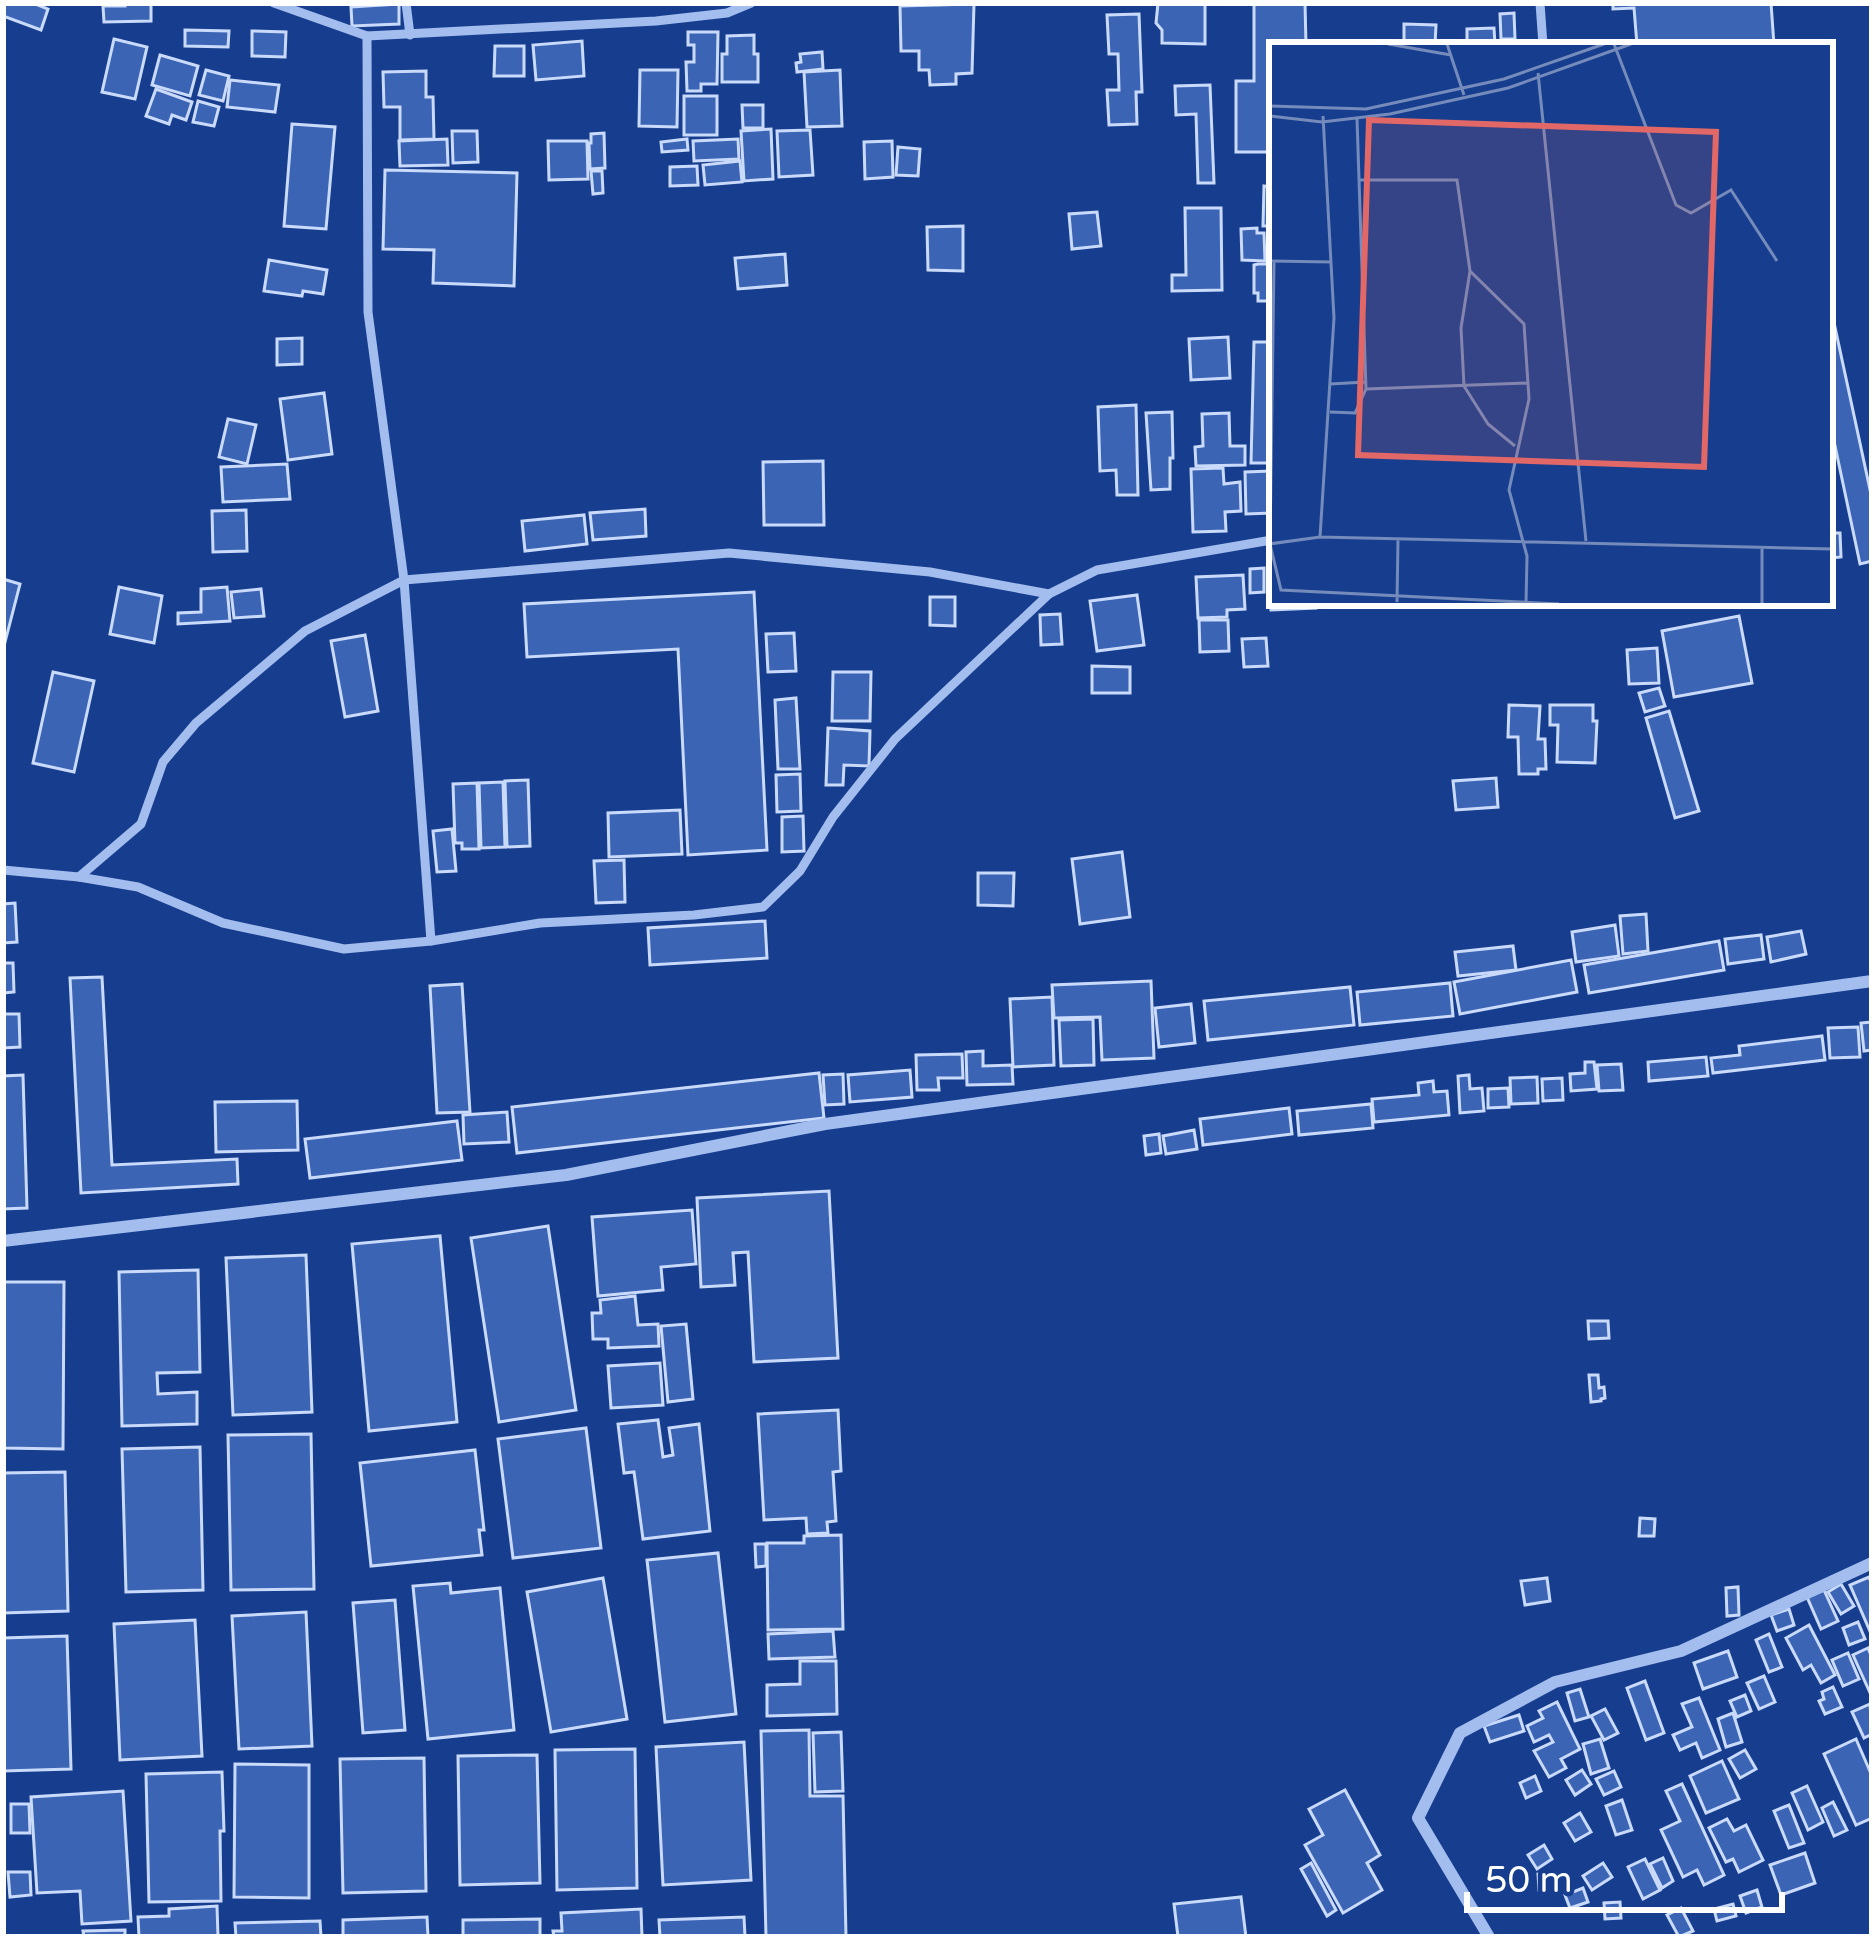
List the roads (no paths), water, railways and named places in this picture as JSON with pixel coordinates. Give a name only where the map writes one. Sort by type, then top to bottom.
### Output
[{"type":"street","points":[[3,1241],[566,1175],[826,1124],[1872,981]]},
{"type":"street","points":[[1489,1937],[1418,1818],[1460,1733],[1555,1682],[1681,1651],[1872,1563]]},
{"type":"lane","points":[[274,3],[367,36],[656,21],[727,13],[751,3]]},
{"type":"lane","points":[[406,3],[410,35]]},
{"type":"lane","points":[[1540,3],[1543,42]]},
{"type":"lane","points":[[367,36],[368,312],[404,580],[431,940]]},
{"type":"lane","points":[[3,870],[138,887],[224,922],[344,949],[540,923],[763,907],[800,871],[833,817],[895,740],[1048,594],[1097,570],[1269,541]]},
{"type":"lane","points":[[79,877],[141,824],[163,762],[196,723],[305,631],[404,580],[729,553],[930,572],[1048,594]]}]
